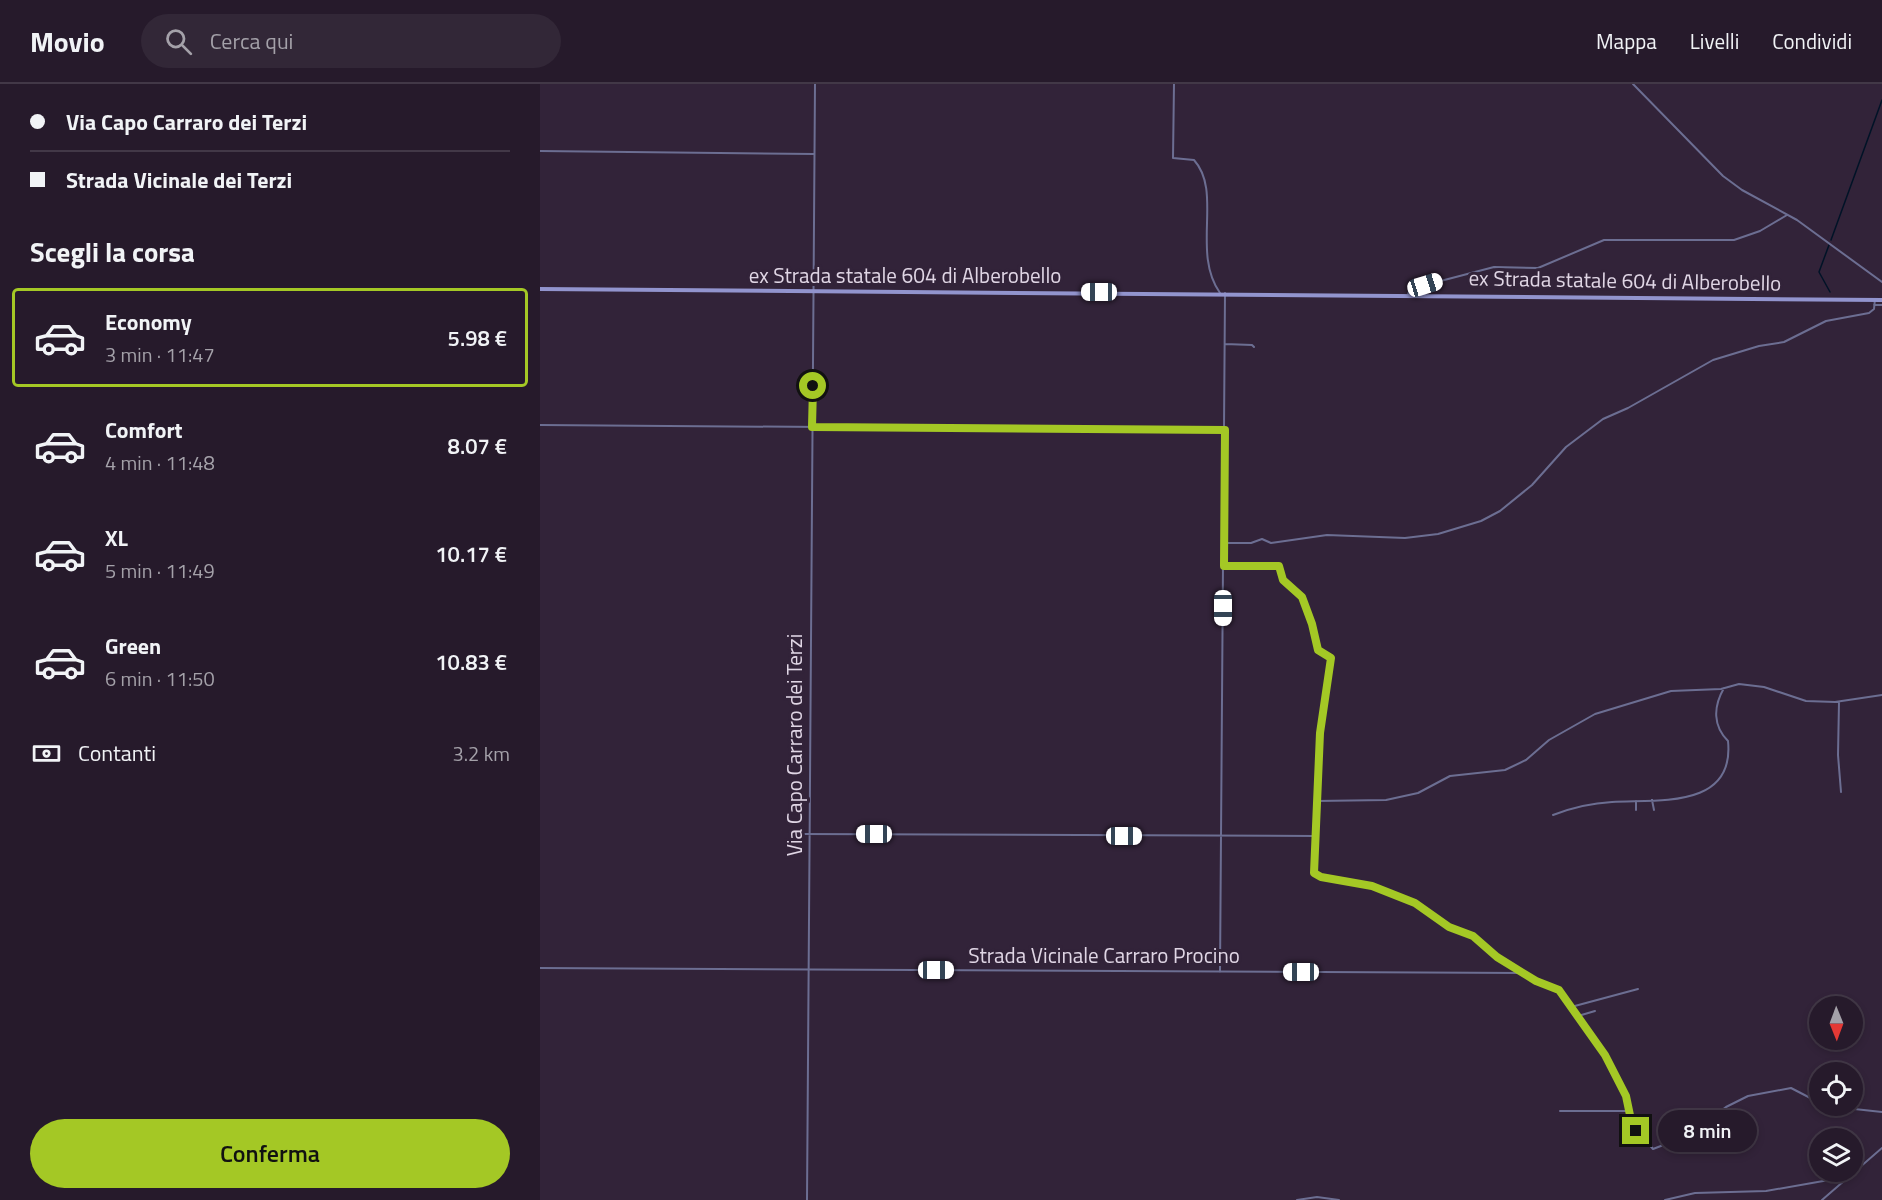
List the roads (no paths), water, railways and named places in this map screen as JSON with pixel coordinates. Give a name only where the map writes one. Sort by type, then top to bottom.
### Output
[{"type":"main road","name":"ex Strada statale 604 di Alberobello","points":[[540,289],[1408,294],[1875,298],[1882,300]]},
{"type":"street","name":"Via Capo Carraro dei Terzi","points":[[807,1200],[815,84]]},
{"type":"street","points":[[1174,84],[1173,158],[1192,159],[1206,176],[1205,242],[1212,282],[1223,293],[1225,430],[1220,972]]},
{"type":"street","points":[[1633,84],[1723,176],[1742,190],[1787,215],[1882,282]]},
{"type":"street","points":[[540,151],[814,154]]},
{"type":"street","points":[[1408,294],[1410,289],[1494,267],[1525,269],[1543,266],[1604,240],[1734,240],[1760,231],[1787,215]]},
{"type":"street","points":[[1224,543],[1251,543],[1262,539],[1271,543],[1327,535],[1414,538],[1481,521],[1498,512],[1533,485],[1566,447],[1598,421],[1635,405],[1713,360],[1784,342],[1826,321],[1869,313],[1875,298]]},
{"type":"street","points":[[1874,305],[1882,305]]},
{"type":"street","points":[[1225,344],[1254,347]]},
{"type":"street","points":[[540,425],[1225,430]]},
{"type":"street","points":[[1224,566],[1279,566],[1283,580],[1302,597],[1318,650],[1331,658],[1320,733],[1315,874],[1372,886],[1415,903],[1449,927],[1473,936],[1497,957],[1536,981],[1555,987],[1605,1055],[1626,1096],[1634,1127],[1654,1149],[1687,1136],[1726,1107],[1748,1096],[1791,1088],[1809,1097]]},
{"type":"street","points":[[1316,801],[1386,800],[1418,793],[1454,775],[1504,770],[1526,760],[1549,740],[1600,712],[1671,691],[1724,688],[1739,684],[1755,685],[1800,701],[1839,702],[1882,695]]},
{"type":"street","points":[[1553,815],[1596,803],[1692,797],[1707,789],[1723,772],[1729,743],[1715,719],[1724,688]]},
{"type":"street","points":[[1839,702],[1838,755],[1841,792]]},
{"type":"street","points":[[1652,800],[1654,810]]},
{"type":"street","points":[[1636,801],[1636,810]]},
{"type":"street","points":[[800,834],[1315,836]]},
{"type":"street","name":"Strada Vicinale Carraro Procino","points":[[540,968],[1524,973]]},
{"type":"street","points":[[1571,1007],[1638,989]]},
{"type":"street","points":[[1578,1016],[1595,1011]]},
{"type":"street","points":[[1863,1110],[1882,1112]]},
{"type":"street","points":[[1560,1111],[1629,1111]]},
{"type":"street","points":[[1863,1163],[1882,1148]]},
{"type":"street","points":[[1665,1200],[1695,1193],[1766,1191],[1817,1182]]},
{"type":"street","points":[[1822,1200],[1841,1182]]},
{"type":"street","points":[[1297,1200],[1317,1197],[1338,1200]]},
{"type":"waterway","points":[[1831,240],[1882,100]]},
{"type":"waterway","points":[[1829,245],[1819,272],[1830,292]]}]
